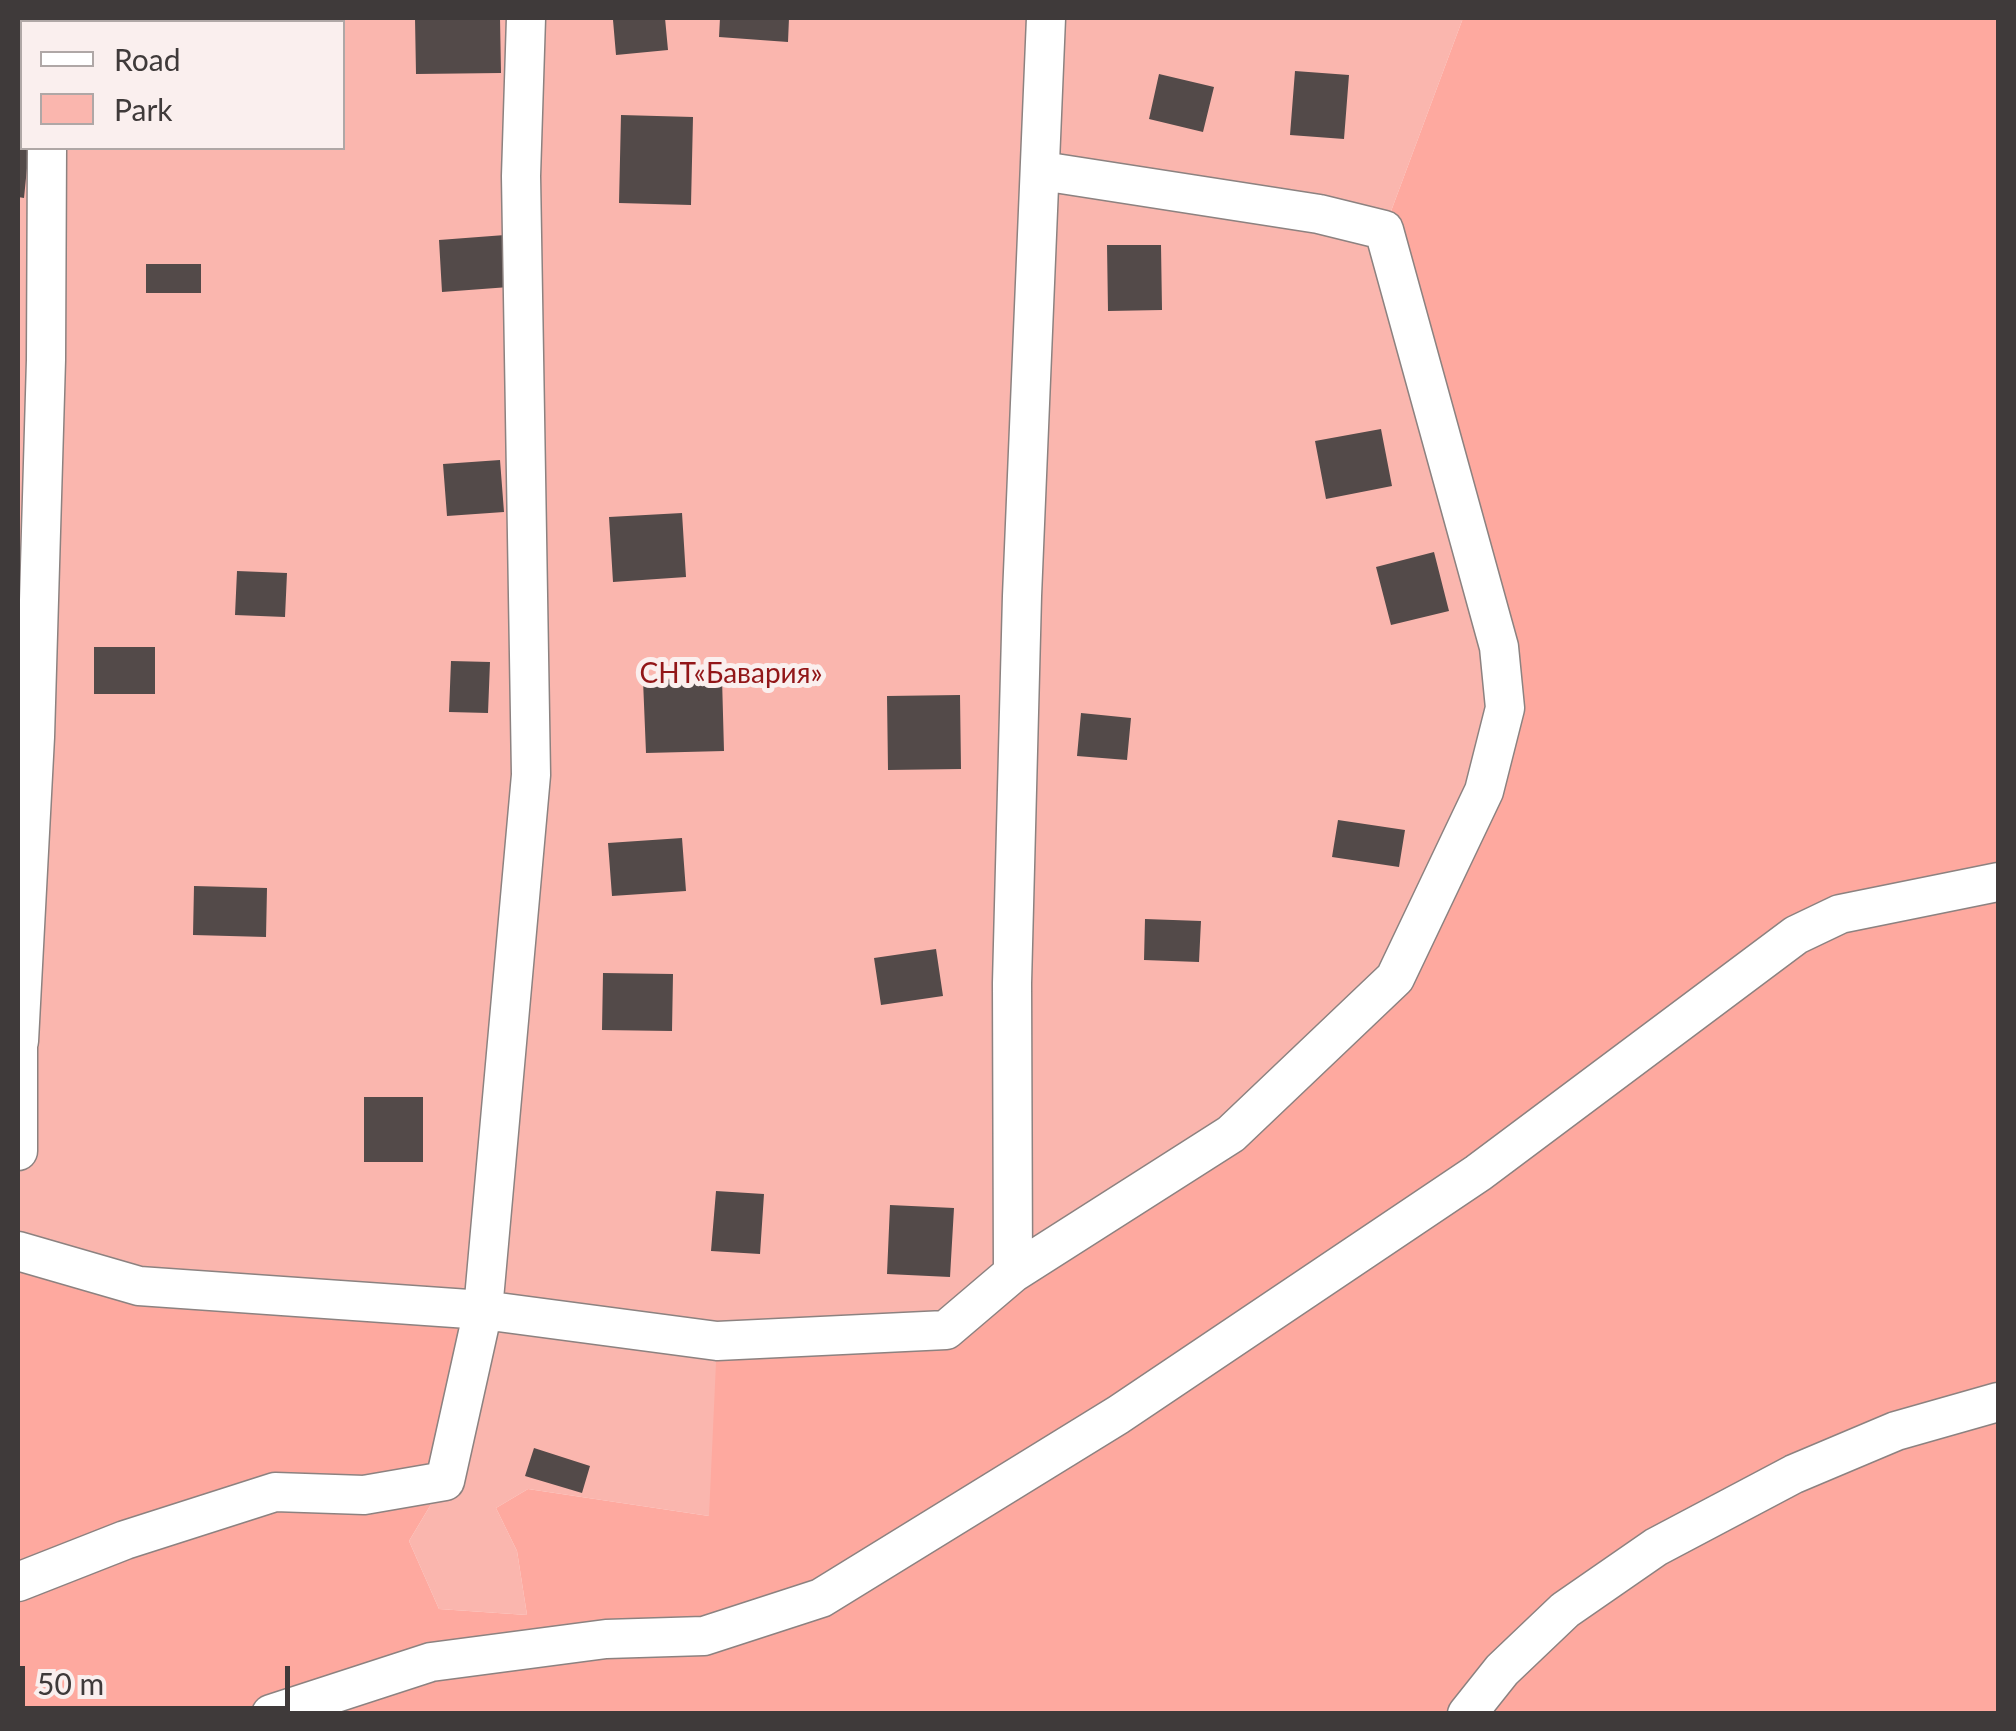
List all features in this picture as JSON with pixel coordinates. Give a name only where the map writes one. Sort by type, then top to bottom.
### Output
[{"type":"street","points":[[18,1582],[125,1540],[275,1492],[364,1495],[445,1481],[483,1310],[531,775],[521,176],[526,18]]},
{"type":"street","points":[[1013,1273],[1012,984],[1022,596],[1046,18]]},
{"type":"street","points":[[18,1151],[18,1041],[36,717],[46,360],[46,150]]},
{"type":"street","points":[[18,1250],[140,1286],[483,1310],[717,1341],[946,1330],[1013,1273],[1230,1134],[1396,978],[1484,790],[1505,708],[1499,647],[1384,230],[1319,214],[1042,170]]},
{"type":"street","points":[[271,1714],[431,1662],[606,1639],[704,1636],[821,1598],[1118,1414],[1478,1173],[1796,935],[1840,914],[1998,882]]},
{"type":"street","points":[[1467,1714],[1502,1670],[1565,1610],[1656,1547],[1828,1460],[1896,1431],[1998,1402]]},
{"type":"green space","name":"СНТ«Бавария»","points":[[18,18],[1463,18],[1384,230],[1505,708],[1395,978],[1231,1134],[709,1516],[528,1489],[496,1508],[517,1551],[527,1615],[439,1609],[409,1541],[445,1481],[147,1276],[18,1250]]},
{"type":"shaded area","points":[[1463,18],[1998,18],[1998,1713],[18,1713],[18,1251],[147,1276],[464,1309],[445,1481],[409,1541],[439,1609],[527,1615],[517,1551],[496,1508],[528,1489],[709,1516],[717,1341],[946,1330],[1231,1134],[1396,978],[1505,708],[1384,230]]},
{"type":"building","points":[[415,18],[500,18],[501,73],[416,74]]},
{"type":"building","points":[[665,18],[668,50],[616,55],[613,20]]},
{"type":"building","points":[[720,18],[789,18],[788,42],[719,37]]},
{"type":"building","points":[[18,36],[20,36],[20,97]]},
{"type":"building","points":[[1295,71],[1349,75],[1344,139],[1290,135]]},
{"type":"building","points":[[1159,74],[1214,87],[1203,132],[1149,119]]},
{"type":"building","points":[[621,115],[693,117],[691,205],[619,203]]},
{"type":"building","points":[[18,143],[20,150],[29,150],[24,198],[18,197]]},
{"type":"building","points":[[505,235],[509,287],[442,292],[439,240]]},
{"type":"building","points":[[1107,245],[1161,245],[1162,310],[1108,311]]},
{"type":"building","points":[[146,264],[201,264],[201,293],[146,293]]},
{"type":"building","points":[[1381,429],[1392,486],[1326,499],[1315,441]]},
{"type":"building","points":[[500,460],[504,512],[447,516],[443,464]]},
{"type":"building","points":[[682,513],[686,577],[613,582],[609,517]]},
{"type":"building","points":[[1434,552],[1449,611],[1391,625],[1376,567]]},
{"type":"building","points":[[237,571],[287,573],[285,617],[235,615]]},
{"type":"building","points":[[94,647],[155,647],[155,694],[94,694]]},
{"type":"building","points":[[451,661],[490,662],[488,713],[449,712]]},
{"type":"building","points":[[722,678],[724,751],[646,753],[643,680]]},
{"type":"building","points":[[960,695],[961,769],[888,770],[887,696]]},
{"type":"building","points":[[1081,713],[1131,718],[1127,760],[1077,756]]},
{"type":"building","points":[[1338,820],[1405,830],[1399,867],[1332,857]]},
{"type":"building","points":[[682,838],[686,891],[612,896],[608,843]]},
{"type":"building","points":[[194,886],[267,888],[266,937],[193,935]]},
{"type":"building","points":[[1145,919],[1201,921],[1199,962],[1144,960]]},
{"type":"building","points":[[936,949],[943,996],[881,1005],[874,958]]},
{"type":"building","points":[[603,973],[673,974],[672,1031],[602,1030]]},
{"type":"building","points":[[364,1097],[423,1097],[423,1162],[364,1162]]},
{"type":"building","points":[[716,1191],[764,1194],[760,1254],[711,1251]]},
{"type":"building","points":[[890,1205],[954,1208],[950,1277],[887,1274]]},
{"type":"building","points":[[534,1448],[590,1466],[582,1493],[525,1476]]}]
